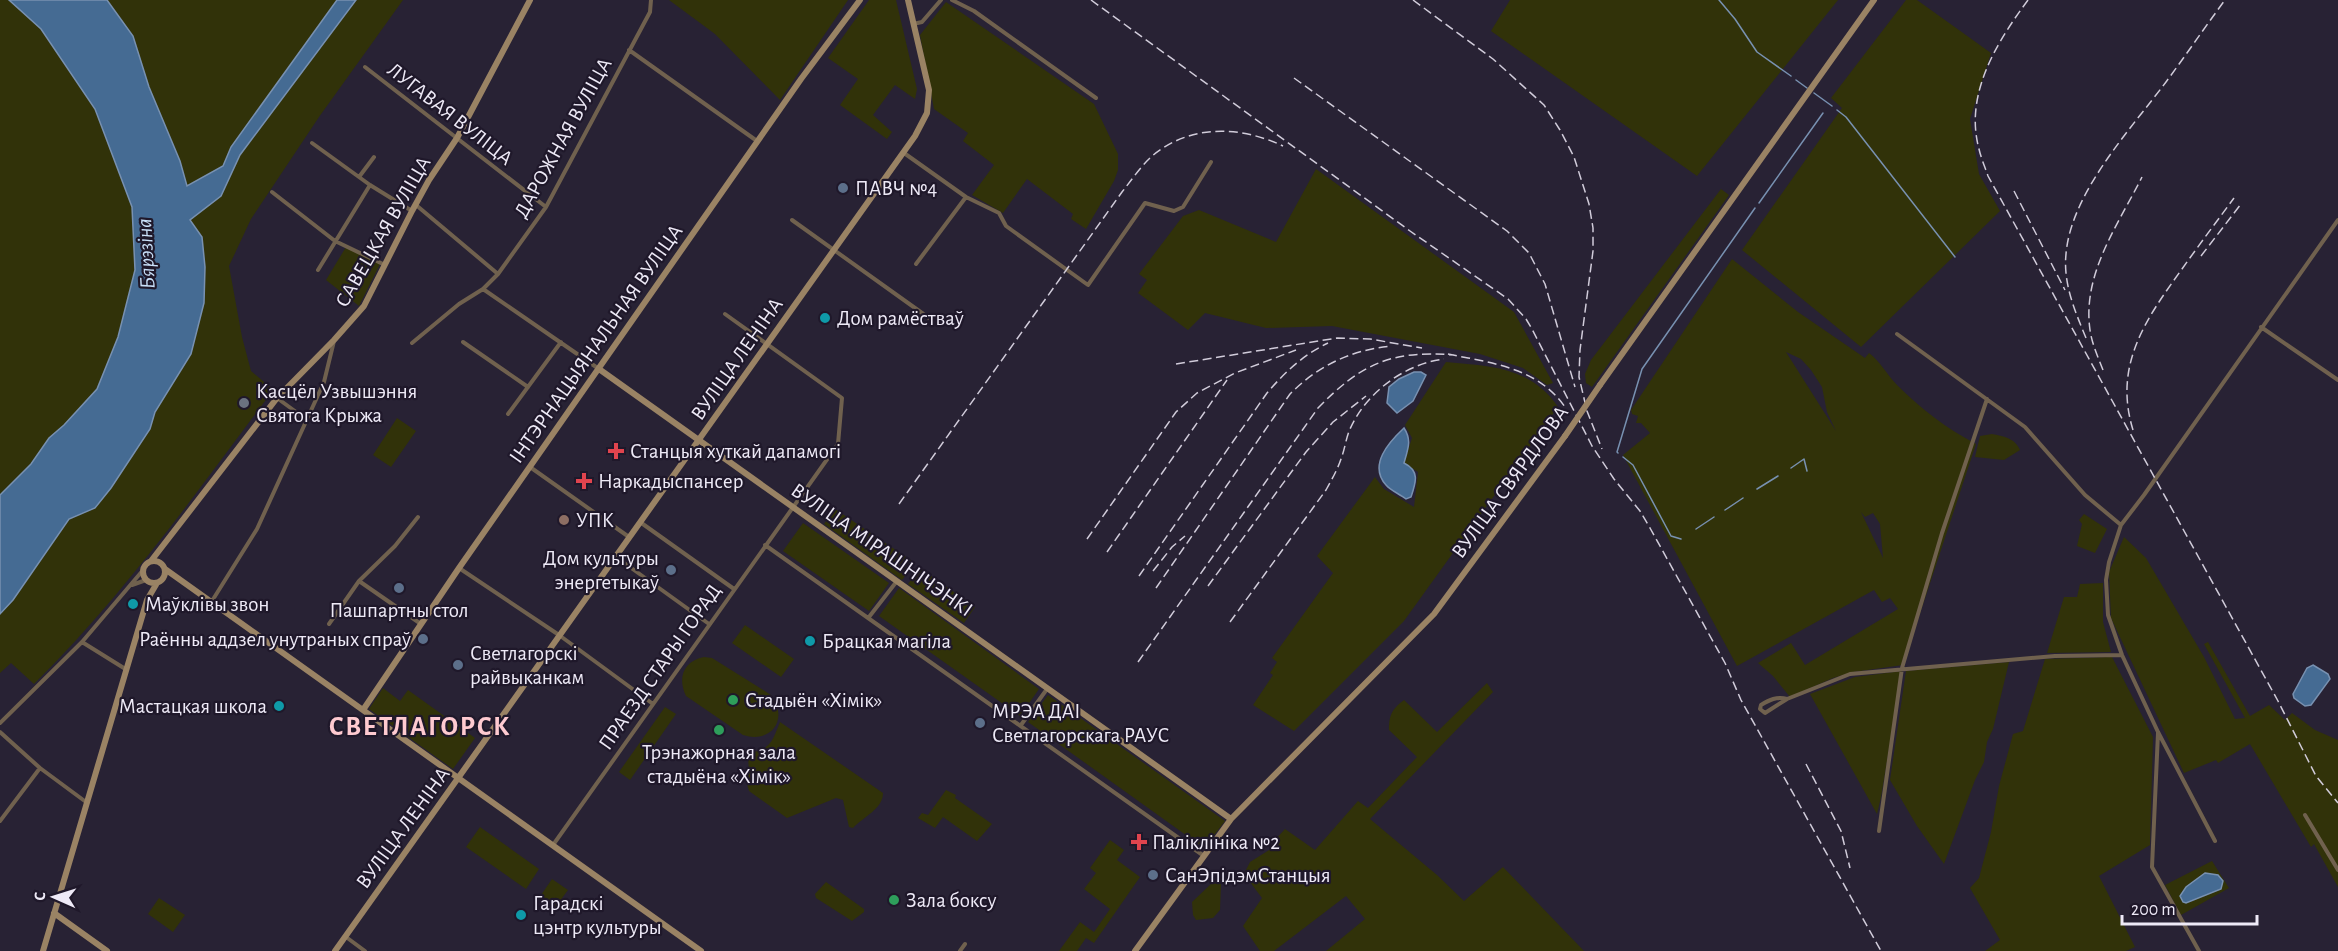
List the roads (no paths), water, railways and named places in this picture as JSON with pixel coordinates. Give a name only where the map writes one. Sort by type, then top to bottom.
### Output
[{"type":"street","name":"САВЕЦКАЯ ВУЛІЦА","points":[[144,569],[277,398],[364,306],[414,208],[457,138],[530,0]]},
{"type":"street","name":"ДАРОЖНАЯ ВУЛІЦА","points":[[412,343],[459,304],[483,289],[498,274],[546,207],[650,12],[651,0]]},
{"type":"street","name":"ІНТЭРНАЦЫЯНАЛЬНАЯ ВУЛІЦА","points":[[363,710],[529,467],[860,0]]},
{"type":"street","name":"ВУЛІЦА ЛЕНІНА","points":[[335,951],[904,153],[927,113],[929,90],[908,0]]},
{"type":"street","points":[[913,24],[922,22],[941,0]]},
{"type":"street","points":[[952,0],[974,11],[1096,99]]},
{"type":"street","name":"ВУЛІЦА СВЯРДЛОВА","points":[[1135,951],[1231,819],[1434,614],[1565,436],[1874,0]]},
{"type":"street","points":[[629,50],[758,141]]},
{"type":"street","name":"ЛУГАВАЯ ВУЛІЦА","points":[[365,67],[546,207]]},
{"type":"street","points":[[312,143],[370,185],[414,208],[498,274]]},
{"type":"street","points":[[904,153],[966,197],[999,213],[1006,226],[1088,285],[1145,203],[1174,211],[1183,207],[1211,162]]},
{"type":"street","points":[[359,177],[374,157]]},
{"type":"street","points":[[318,270],[370,185]]},
{"type":"street","points":[[272,192],[336,241],[386,265]]},
{"type":"street","points":[[916,264],[966,197]]},
{"type":"street","points":[[792,220],[928,318]]},
{"type":"street","points":[[2216,841],[2158,732],[2122,655],[2108,615],[2106,580],[2109,562],[2121,525],[2145,495],[2338,220]]},
{"type":"street","name":"ВУЛІЦА МІРАШНІЧЭНКІ","points":[[483,289],[561,342],[1231,819]]},
{"type":"street","points":[[725,314],[768,344]]},
{"type":"street","points":[[2261,327],[2338,380]]},
{"type":"street","points":[[1897,334],[2025,427],[2085,495],[2121,525]]},
{"type":"street","points":[[211,602],[257,529],[324,382],[334,340]]},
{"type":"street","points":[[463,342],[528,387]]},
{"type":"street","points":[[508,414],[561,342]]},
{"type":"street","name":"ПРАЕЗД СТАРЫ ГОРАД","points":[[552,845],[765,544],[830,459],[838,444],[842,398],[768,344]]},
{"type":"street","points":[[277,398],[307,420]]},
{"type":"street","points":[[1879,831],[1902,668],[1942,533],[1987,399]]},
{"type":"street","points":[[529,467],[630,537]]},
{"type":"street","points":[[329,624],[359,581],[395,546],[418,517]]},
{"type":"street","points":[[640,522],[734,590]]},
{"type":"street","name":"САВЕЦКАЯ ВУЛІЦА","points":[[154,581],[163,566],[162,552],[166,542]]},
{"type":"street","points":[[765,544],[1204,856]]},
{"type":"street","points":[[615,557],[709,624]]},
{"type":"street","points":[[151,561],[163,566],[701,951]]},
{"type":"street","points":[[459,568],[559,635],[653,704]]},
{"type":"street","points":[[0,723],[82,642],[144,569],[154,581]]},
{"type":"street","points":[[128,587],[154,581],[183,582]]},
{"type":"street","points":[[43,951],[154,581]]},
{"type":"street","points":[[359,581],[421,624]]},
{"type":"street","points":[[869,617],[897,581]]},
{"type":"street","points":[[82,642],[127,670]]},
{"type":"street","points":[[1787,699],[1780,697],[1767,701],[1761,705],[1760,709],[1765,712],[1787,699],[1850,674],[2055,656],[2122,655]]},
{"type":"street","points":[[1022,725],[1047,688]]},
{"type":"street","points":[[0,732],[40,768],[86,802]]},
{"type":"street","points":[[2158,732],[2152,867],[2199,951]]},
{"type":"street","points":[[0,821],[40,768]]},
{"type":"street","points":[[2305,815],[2338,870]]},
{"type":"street","points":[[54,913],[107,951]]},
{"type":"street","points":[[345,937],[365,951]]},
{"type":"street","points":[[960,951],[965,944]]},
{"type":"water","name":"Бярэзіна","points":[[9,0],[107,0],[133,36],[149,87],[180,161],[187,186],[223,166],[231,147],[337,0],[356,0],[240,155],[221,196],[190,220],[202,237],[205,267],[204,303],[191,354],[155,412],[150,429],[95,508],[69,519],[13,600],[0,614],[0,495],[31,464],[49,438],[97,389],[118,337],[135,270],[132,207],[95,109],[41,29]]},
{"type":"water","points":[[1414,372],[1426,375],[1413,401],[1397,413],[1387,403],[1389,387]]},
{"type":"water","points":[[1404,428],[1409,441],[1404,463],[1415,473],[1411,497],[1406,499],[1386,485],[1379,470],[1387,447]]},
{"type":"water","points":[[2313,665],[2328,674],[2330,679],[2311,705],[2305,706],[2294,698],[2293,694],[2307,668]]},
{"type":"water","points":[[2205,873],[2218,875],[2223,881],[2221,889],[2186,903],[2183,902],[2180,896],[2186,887]]},
{"type":"waterway","points":[[1719,0],[1757,52],[1791,76]]},
{"type":"waterway","points":[[1796,80],[1807,88]]},
{"type":"waterway","points":[[1814,93],[1832,106]]},
{"type":"waterway","points":[[1837,110],[1846,117],[1955,257]]},
{"type":"waterway","points":[[1759,203],[1823,113]]},
{"type":"waterway","points":[[1618,453],[1642,369],[1755,208]]},
{"type":"waterway","points":[[1623,457],[1633,465],[1671,536],[1681,539]]},
{"type":"waterway","points":[[1791,468],[1804,459],[1807,471]]},
{"type":"waterway","points":[[1757,489],[1778,476]]},
{"type":"waterway","points":[[1725,510],[1743,498]]},
{"type":"waterway","points":[[1696,529],[1714,517]]},
{"type":"railway","points":[[1091,0],[1410,231],[1508,299],[1526,319],[1592,446],[1650,528],[1725,663],[1741,700],[1881,951]]},
{"type":"railway","points":[[1413,0],[1493,59],[1544,105],[1574,157],[1589,204],[1593,228],[1593,251],[1580,350],[1579,377],[1587,411],[1602,449]]},
{"type":"railway","points":[[2028,0],[1995,51],[1980,89],[1976,108],[1976,129],[1980,152],[1988,176],[2278,701],[2316,776],[2338,803]]},
{"type":"railway","points":[[2086,338],[2066,276],[2066,254],[2070,231],[2079,208],[2104,163],[2225,0]]},
{"type":"railway","points":[[1294,78],[1507,231],[1529,253],[1545,284],[1575,387]]},
{"type":"railway","points":[[899,504],[1122,192],[1151,157],[1177,140],[1207,132],[1238,132],[1283,146]]},
{"type":"railway","points":[[2103,370],[2090,330],[2091,289],[2104,250],[2142,177]]},
{"type":"railway","points":[[2014,191],[2065,290]]},
{"type":"railway","points":[[2133,430],[2128,406],[2127,384],[2136,344],[2156,306],[2234,198]]},
{"type":"railway","points":[[2201,256],[2241,204]]},
{"type":"railway","points":[[1176,364],[1337,338],[1370,339],[1422,348]]},
{"type":"railway","points":[[1139,576],[1267,393],[1295,365],[1328,343]]},
{"type":"railway","points":[[1156,588],[1290,394],[1312,375],[1336,361],[1363,351],[1392,346]]},
{"type":"railway","points":[[1087,539],[1176,412],[1197,393],[1235,373],[1296,350]]},
{"type":"railway","points":[[1448,354],[1497,364],[1527,375],[1541,383],[1565,407]]},
{"type":"railway","points":[[1138,662],[1318,408],[1349,380],[1379,363],[1413,355],[1454,355]]},
{"type":"railway","points":[[1230,622],[1326,490],[1339,465],[1350,429],[1366,404],[1376,392],[1401,374],[1429,362],[1444,359]]},
{"type":"railway","points":[[1107,552],[1227,380]]},
{"type":"railway","points":[[1208,586],[1306,452],[1333,422],[1366,396]]},
{"type":"railway","points":[[1153,571],[1172,547],[1185,536]]},
{"type":"railway","points":[[1806,764],[1841,831],[1850,868]]},
{"type":"place","name":"ПАВЧ №4","points":[[843,188]]},
{"type":"place","name":"Дом рамёстваў","points":[[825,318]]},
{"type":"place","name":"Касцёл Узвышэння Святога Крыжа","points":[[244,403]]},
{"type":"place","name":"Станцыя хуткай дапамогі","points":[[616,451]]},
{"type":"place","name":"Наркадыспансер","points":[[584,481]]},
{"type":"place","name":"УПК","points":[[564,520]]},
{"type":"place","name":"Дом культуры энергетыкаў","points":[[671,570]]},
{"type":"place","name":"Пашпартны стол","points":[[399,588]]},
{"type":"place","name":"Маўклівы звон","points":[[133,604]]},
{"type":"place","name":"Раённы аддзел унутраных спраў","points":[[423,639]]},
{"type":"place","name":"Брацкая магіла","points":[[810,641]]},
{"type":"place","name":"Светлагорскі райвыканкам","points":[[458,665]]},
{"type":"place","name":"Стадыён «Хімік»","points":[[733,700]]},
{"type":"place","name":"Мастацкая школа","points":[[279,706]]},
{"type":"place","name":"МРЭА ДАІ Светлагорскага РАУС","points":[[980,723]]},
{"type":"place","name":"Трэнажорная зала стадыёна «Хімік»","points":[[719,730]]},
{"type":"place","name":"Паліклініка №2","points":[[1139,842]]},
{"type":"place","name":"СанЭпідэмСтанцыя","points":[[1153,875]]},
{"type":"place","name":"Зала боксу","points":[[894,900]]},
{"type":"place","name":"Гарадскі цэнтр культуры","points":[[521,915]]},
{"type":"district","name":"СВЕТЛАГОРСК","points":[[420,726]]}]
